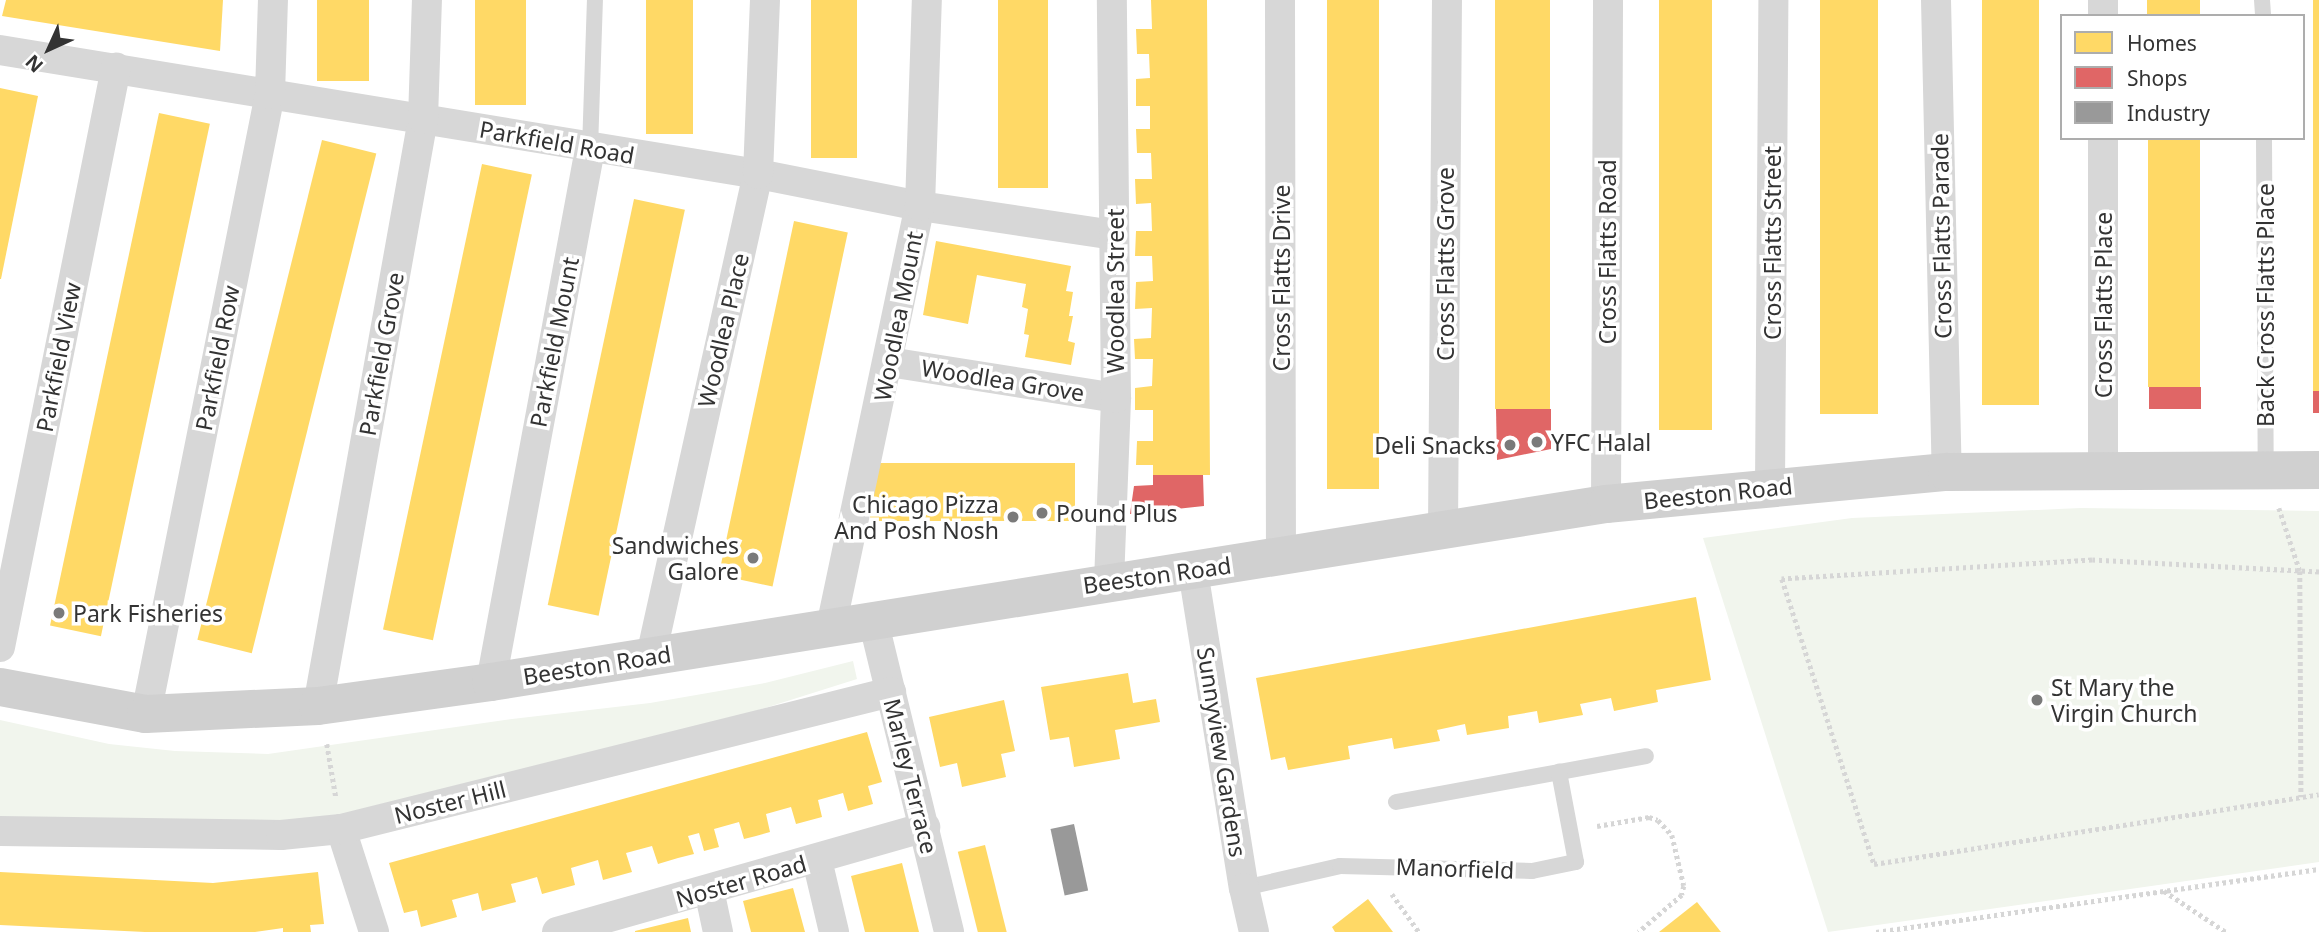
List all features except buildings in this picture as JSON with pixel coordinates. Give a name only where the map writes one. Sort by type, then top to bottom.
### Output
[{"type":"street","name":"Parkfield Row","points":[[146,714],[270,94],[273,0]]},
{"type":"street","name":"Parkfield Grove","points":[[319,706],[423,119],[427,0]]},
{"type":"street","name":"Woodlea Place","points":[[651,656],[758,174],[765,0]]},
{"type":"street","name":"Woodlea Mount","points":[[831,627],[920,206],[927,0]]},
{"type":"street","name":"Woodlea Street","points":[[1109,582],[1116,398],[1112,0]]},
{"type":"street","name":"Cross Flatts Drive","points":[[1280,0],[1281,556]]},
{"type":"street","name":"Cross Flatts Grove","points":[[1443,529],[1447,0]]},
{"type":"street","name":"Cross Flatts Road","points":[[1606,504],[1608,0]]},
{"type":"street","name":"Cross Flatts Street","points":[[1770,487],[1773,0]]},
{"type":"street","name":"Cross Flatts Parade","points":[[1936,0],[1947,472]]},
{"type":"street","name":"Parkfield Road","points":[[0,50],[590,149],[758,174],[920,206],[1114,235]]},
{"type":"street","name":"Parkfield View","points":[[0,647],[116,68]]},
{"type":"street","name":"Cross Flatts Place","points":[[2103,140],[2103,473]]},
{"type":"street","name":"Parkfield Mount","points":[[491,682],[590,149]]},
{"type":"street","name":"Woodlea Grove","points":[[889,362],[1116,398]]},
{"type":"street","name":"Beeston Road","points":[[0,687],[146,714],[319,706],[491,682],[1606,504],[1947,472],[2319,470]]},
{"type":"street","name":"Sunnyview Gardens","points":[[1193,571],[1244,888],[1254,932]]},
{"type":"street","name":"Marley Terrace","points":[[873,620],[925,827],[948,932]]},
{"type":"street","name":"Noster Hill","points":[[0,831],[281,835],[341,829],[891,692]]},
{"type":"street","name":"Noster Road","points":[[557,932],[607,925],[709,890],[925,827]]},
{"type":"street","points":[[341,829],[374,932]]},
{"type":"street","points":[[817,860],[834,932]]},
{"type":"street","points":[[709,890],[718,932]]},
{"type":"lane","name":"Parkfield Mount","points":[[590,149],[596,0]]},
{"type":"lane","name":"Back Cross Flatts Place","points":[[2264,140],[2266,471]]},
{"type":"lane","points":[[1396,802],[1646,756]]},
{"type":"lane","name":"Manorfield","points":[[1244,888],[1340,866],[1532,871],[1576,862],[1559,772]]},
{"type":"path","points":[[2266,471],[2300,571],[2301,797]]},
{"type":"path","points":[[2319,572],[2092,560],[1782,579],[1874,864],[2319,794]]},
{"type":"path","points":[[319,706],[341,829]]},
{"type":"path","points":[[1570,831],[1649,817],[1666,827],[1671,835],[1684,886],[1682,895],[1639,932]]},
{"type":"path","points":[[1371,865],[1419,932]]},
{"type":"path","points":[[1876,932],[2319,869]]},
{"type":"path","points":[[2164,891],[2227,932]]},
{"type":"shaded area","name":"St Mary the Virgin Church","points":[[2081,508],[2319,511],[2319,862],[1828,932],[1703,538],[1852,518]]},
{"type":"shaded area","points":[[853,661],[857,679],[625,752],[327,822],[0,818],[0,720],[109,744],[175,751],[268,754],[512,719],[650,703],[765,683]]},
{"type":"place","name":"YFC Halal","points":[[1537,442]]},
{"type":"place","name":"Deli Snacks","points":[[1510,445]]},
{"type":"place","name":"Pound Plus","points":[[1042,513]]},
{"type":"place","name":"Chicago Pizza And Posh Nosh","points":[[1013,517]]},
{"type":"place","name":"Sandwiches Galore","points":[[753,558]]},
{"type":"place","name":"Park Fisheries","points":[[59,613]]},
{"type":"place","name":"St Mary the Virgin Church","points":[[2037,700]]}]
